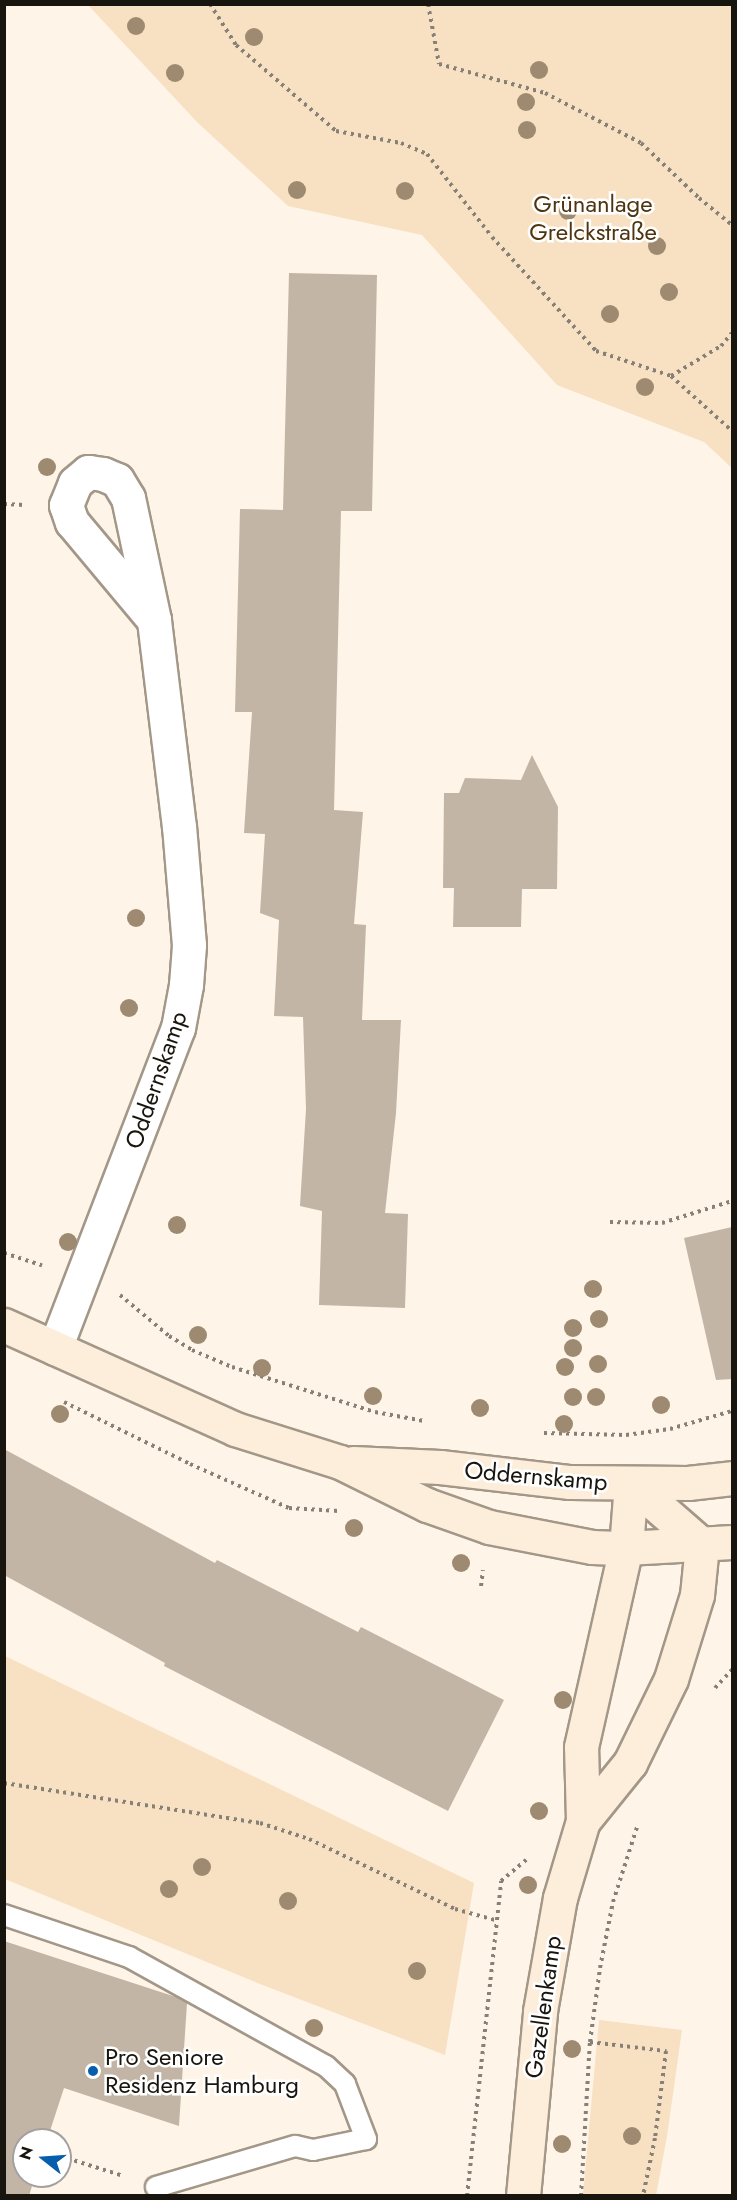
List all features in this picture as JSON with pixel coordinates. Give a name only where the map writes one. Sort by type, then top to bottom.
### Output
[{"type":"main road","name":"Oddernskamp","points":[[4,1325],[235,1429],[340,1462],[427,1505],[489,1527],[581,1545],[626,1548],[717,1543]]},
{"type":"main road","name":"Oddernskamp","points":[[340,1462],[440,1467],[570,1482],[688,1483],[732,1478]]},
{"type":"main road","points":[[631,1484],[717,1543]]},
{"type":"main road","name":"Gazellenkamp","points":[[523,2196],[532,2075],[547,1969],[560,1898],[583,1821],[581,1747],[626,1548],[631,1484]]},
{"type":"main road","name":"Gazellenkamp","points":[[583,1821],[630,1763],[671,1679],[697,1595],[717,1543]]},
{"type":"street","name":"Oddernskamp","points":[[55,1348],[167,1061],[178,1028],[186,986],[189,945],[180,839],[154,620]]},
{"type":"lane","points":[[4,1915],[129,1957],[326,2066],[345,2084],[366,2139],[313,2150],[295,2146],[156,2187]]},
{"type":"path","points":[[210,4],[236,45],[336,131],[401,143],[427,154],[492,237],[596,351],[671,376],[732,431]]},
{"type":"path","points":[[428,4],[439,64],[545,93],[641,143],[699,198],[732,225]]},
{"type":"path","points":[[671,376],[721,346],[732,333]]},
{"type":"path","points":[[610,1222],[662,1223],[732,1201]]},
{"type":"path","points":[[4,1253],[47,1267]]},
{"type":"path","points":[[118,1294],[127,1298],[169,1336],[202,1354],[375,1412],[432,1422]]},
{"type":"path","points":[[56,1398],[190,1464],[289,1508],[325,1508],[347,1513]]},
{"type":"path","points":[[537,1433],[626,1435],[670,1429],[732,1411]]},
{"type":"path","points":[[708,1698],[732,1670]]},
{"type":"path","points":[[4,1783],[260,1823],[309,1839],[455,1910],[495,1920]]},
{"type":"path","points":[[581,2196],[590,2042],[613,1902],[641,1813]]},
{"type":"path","points":[[467,2196],[501,1881],[532,1855]]},
{"type":"path","points":[[590,2042],[666,2051],[655,2138],[643,2196]]},
{"type":"path","points":[[72,2160],[156,2187]]},
{"type":"green space","name":"Grünanlage Grelckstraße","points":[[88,5],[732,5],[732,468],[704,442],[557,385],[422,235],[288,206],[197,122]]},
{"type":"green space","points":[[5,1656],[474,1883],[445,2055],[260,1984],[5,1879]]},
{"type":"green space","points":[[599,2020],[682,2030],[656,2195],[583,2195]]},
{"type":"building","points":[[289,273],[377,275],[372,511],[341,511],[334,810],[363,812],[354,924],[366,925],[362,1020],[401,1020],[396,1113],[385,1213],[408,1214],[405,1308],[319,1305],[322,1211],[300,1206],[306,1109],[303,1017],[274,1016],[279,920],[260,913],[265,834],[244,833],[252,712],[235,712],[240,509],[283,510]]},
{"type":"building","points":[[532,755],[558,807],[557,889],[522,889],[521,927],[453,927],[454,888],[443,888],[444,793],[459,793],[465,778],[521,780]]},
{"type":"building","points":[[732,1227],[732,1379],[716,1380],[684,1238]]},
{"type":"building","points":[[4,1449],[215,1563],[217,1560],[358,1632],[361,1627],[504,1700],[448,1811],[164,1666],[165,1663],[4,1575]]},
{"type":"building","name":"Pro Seniore Residenz Hamburg","points":[[4,1941],[176,1997],[187,2003],[179,2126],[64,2088],[51,2128],[12,2128],[12,2188],[31,2188],[29,2196],[4,2196]]},
{"type":"place","name":"Pro Seniore Residenz Hamburg","points":[[93,2071]]}]
